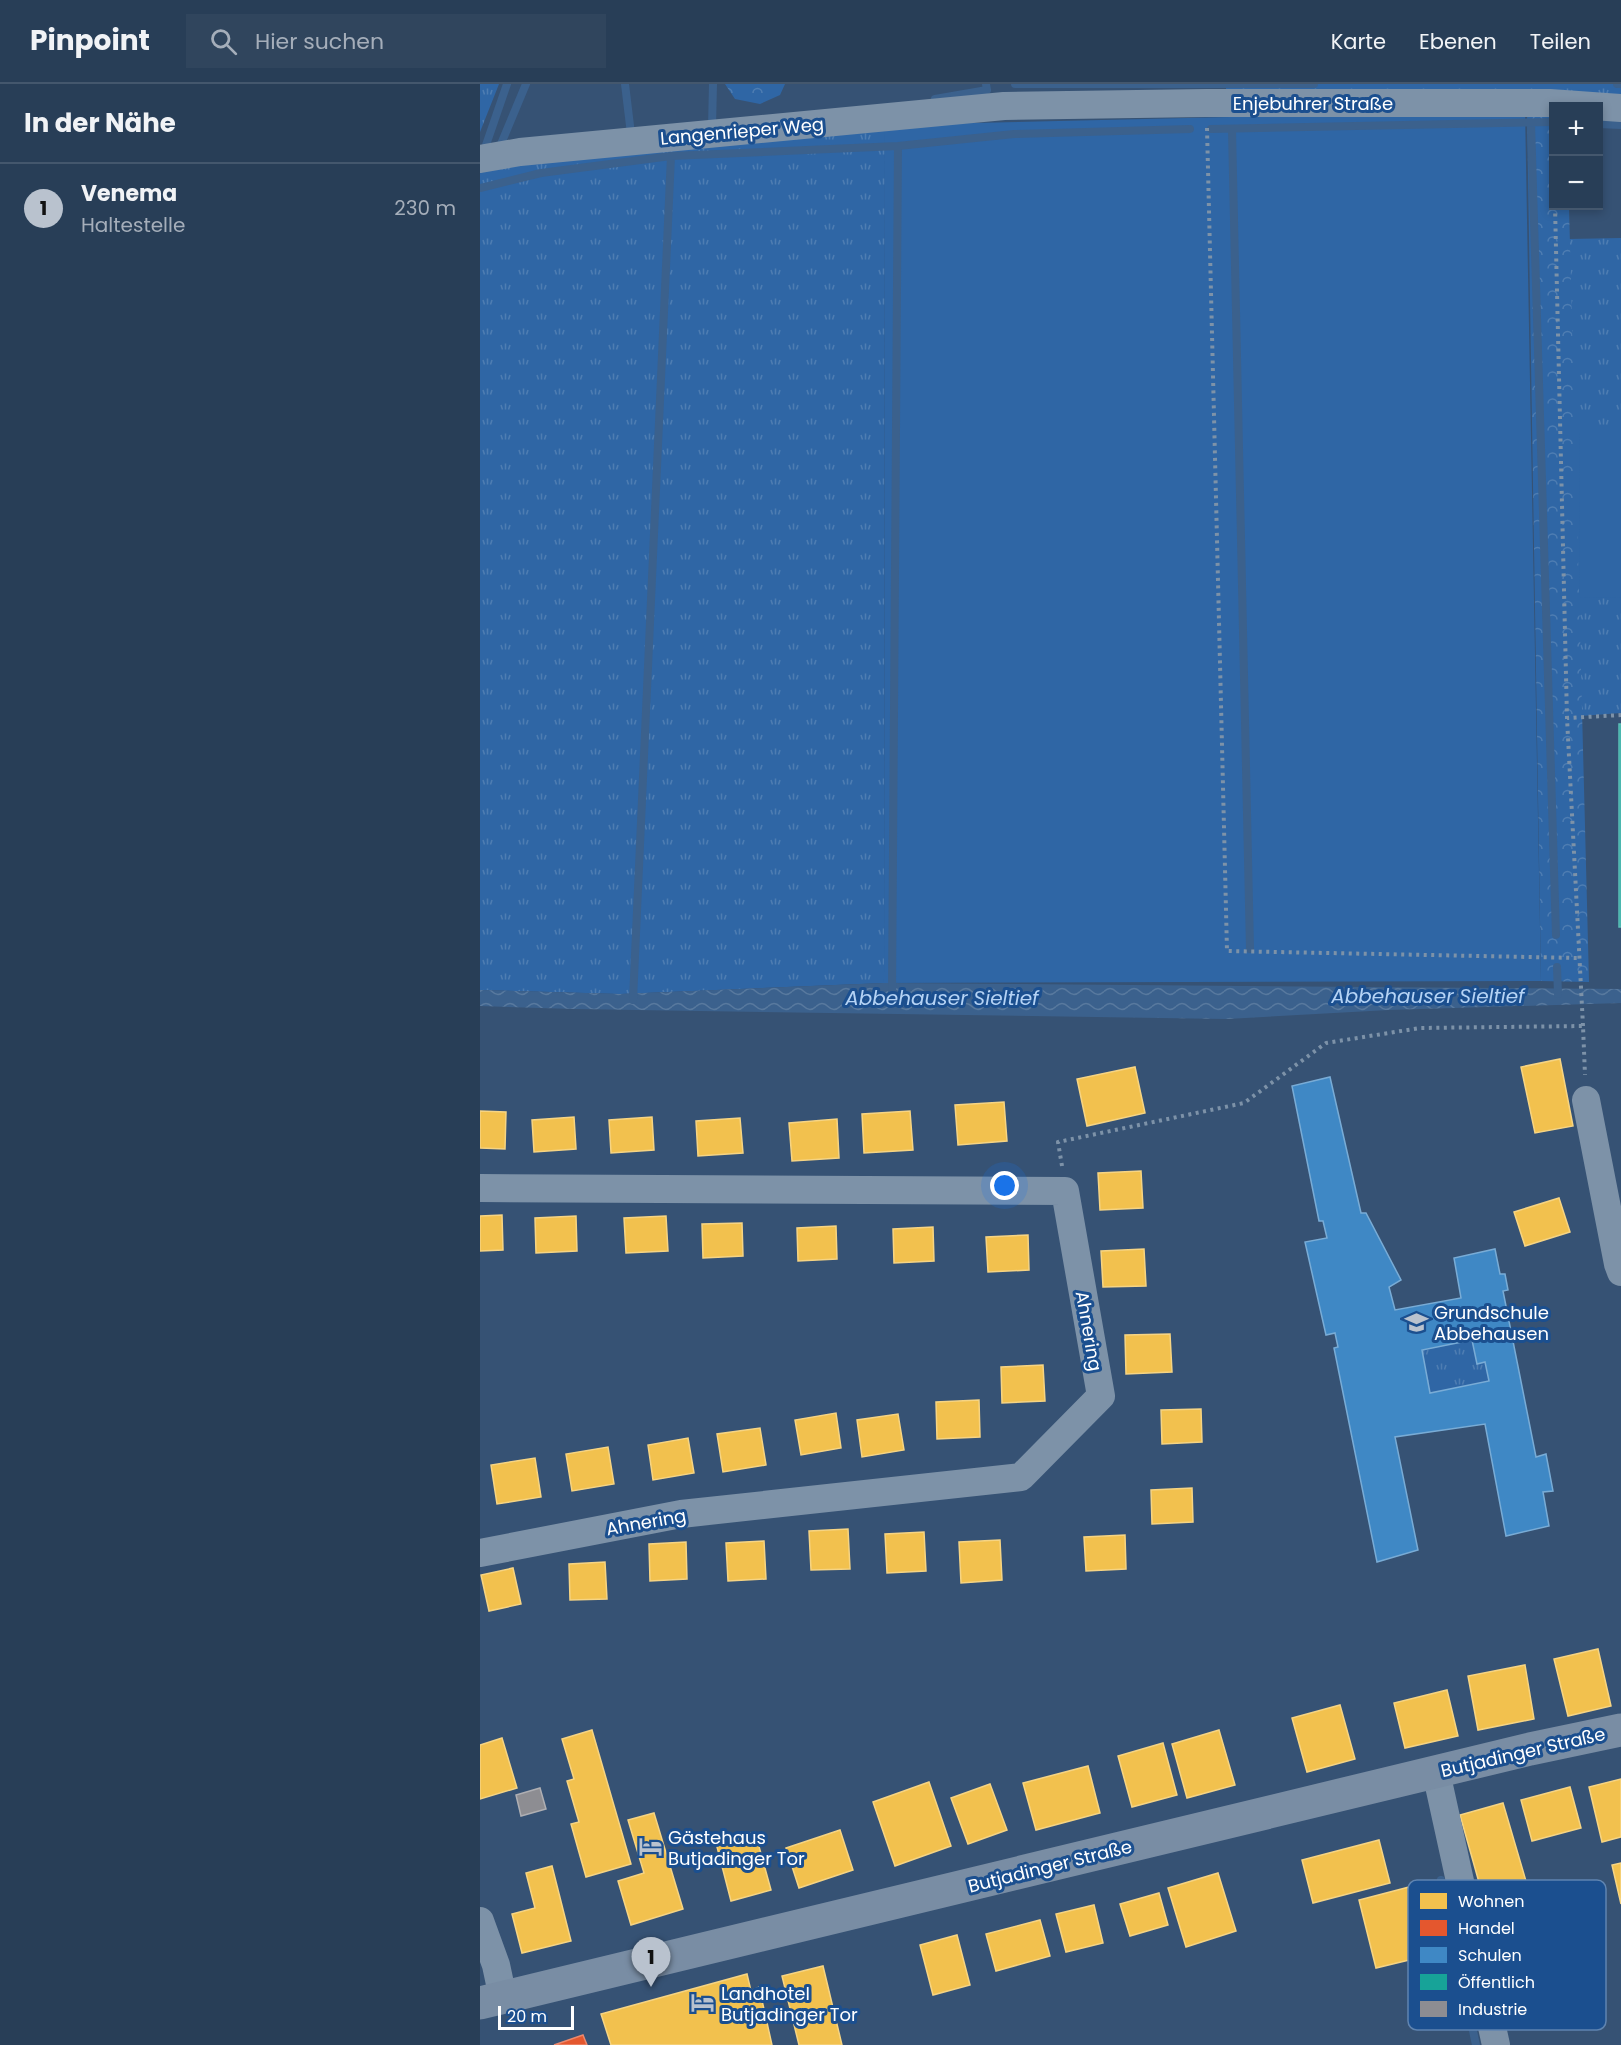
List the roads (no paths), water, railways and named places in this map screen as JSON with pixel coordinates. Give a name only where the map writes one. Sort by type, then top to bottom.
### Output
[{"type":"main road","name":"Butjadinger Straße","points":[[491,2001],[1530,1749],[1621,1730]]},
{"type":"street","name":"Enjebuhrer Straße","points":[[1003,95],[1206,103],[1550,103],[1621,108]]},
{"type":"street","name":"Langenrieper Weg","points":[[480,159],[1003,95]]},
{"type":"street","points":[[1586,1100],[1621,1272]]},
{"type":"street","name":"Ahnering","points":[[480,1188],[1065,1191],[1101,1396],[1021,1477],[681,1514],[480,1553]]},
{"type":"street","points":[[1436,1772],[1460,1880]]},
{"type":"street","points":[[480,1921],[496,1965],[491,2001]]},
{"type":"street","points":[[1493,2030],[1496,2045]]},
{"type":"water","name":"Abbehauser Sieltief","points":[[884,983],[1621,989],[1621,1003],[1388,1010],[1227,1019],[480,1006],[480,990],[620,994]]},
{"type":"waterway","points":[[486,145],[507,84]]},
{"type":"waterway","points":[[501,144],[526,84]]},
{"type":"waterway","points":[[625,84],[631,134],[628,134]]},
{"type":"waterway","points":[[713,84],[712,127],[714,127]]},
{"type":"waterway","points":[[935,99],[987,90],[986,84]]},
{"type":"waterway","points":[[1015,84],[1314,84]]},
{"type":"waterway","points":[[1211,129],[1549,122]]},
{"type":"waterway","points":[[1531,123],[1556,935]]},
{"type":"waterway","points":[[1603,124],[1621,125]]},
{"type":"waterway","points":[[480,188],[541,173],[671,156],[898,146],[1014,134],[1190,129]]},
{"type":"waterway","points":[[1232,129],[1250,949]]},
{"type":"waterway","name":"Abbehauser Sieltief","points":[[892,994],[898,146]]},
{"type":"waterway","points":[[633,1000],[671,156]]},
{"type":"waterway","points":[[1557,967],[1558,994]]},
{"type":"waterway","points":[[1473,2030],[1476,2045]]},
{"type":"place","name":"Grundschule Abbehausen","points":[[1416,1322]]},
{"type":"place","name":"Gästehaus Butjadinger Tor","points":[[650,1847]]},
{"type":"place","name":"Venema","points":[[651,1987]]},
{"type":"place","name":"Landhotel Butjadinger Tor","points":[[703,2003]]}]
